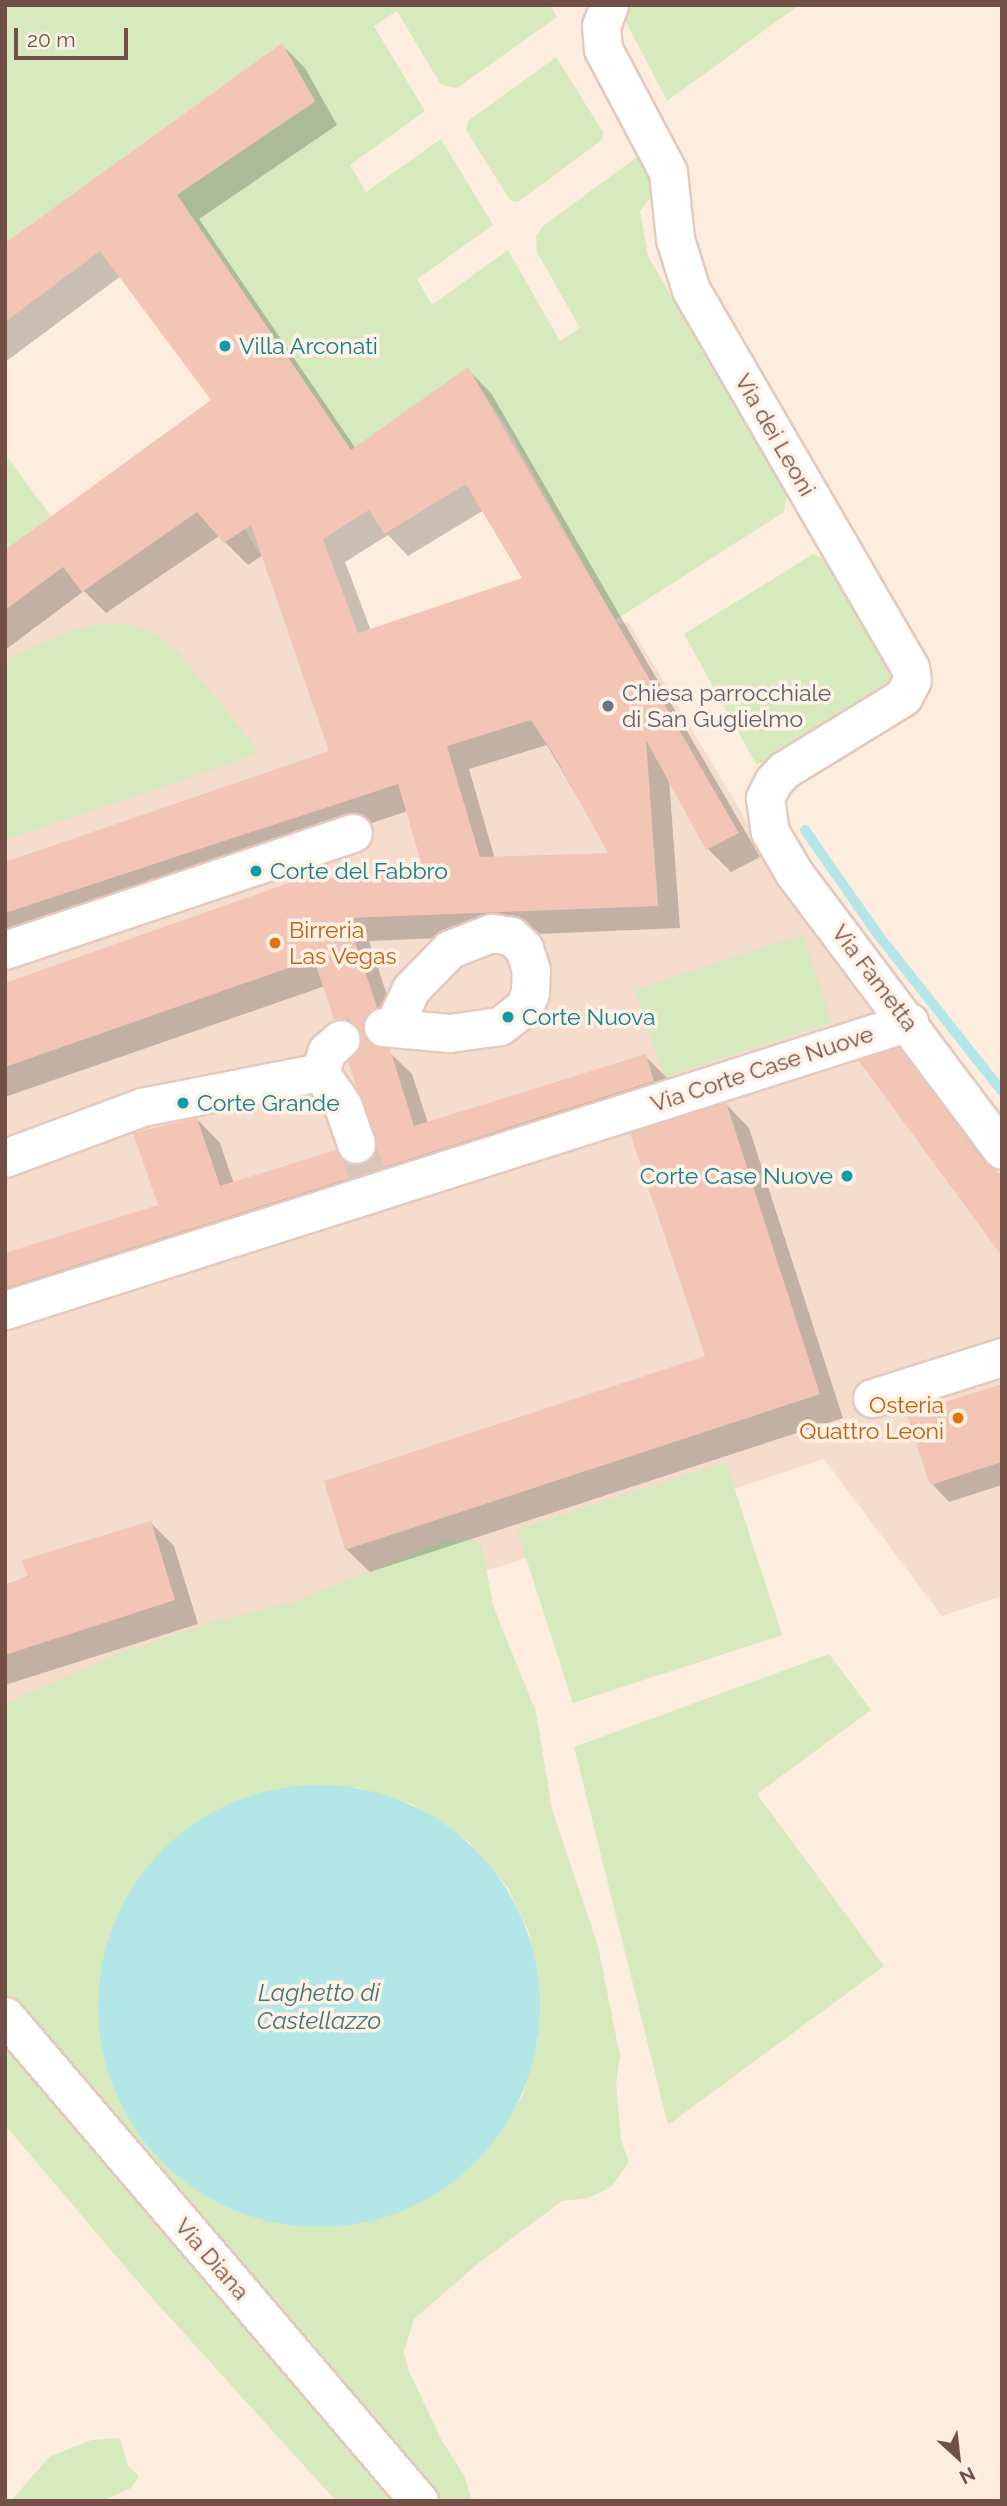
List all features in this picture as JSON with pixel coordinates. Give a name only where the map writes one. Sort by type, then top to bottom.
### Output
[{"type":"street","name":"Via dei Leoni","points":[[609,5],[601,26],[603,49],[668,172],[675,239],[691,290],[910,668],[912,680],[903,697],[784,770],[765,798]]},
{"type":"street","name":"Via Fametta","points":[[765,798],[770,832],[782,854],[1002,1150]]},
{"type":"street","points":[[5,950],[353,833]]},
{"type":"street","name":"Via Corte Case Nuove","points":[[5,1310],[373,1189],[616,1116],[909,1022]]},
{"type":"street","points":[[320,1072],[327,1051],[341,1039]]},
{"type":"street","points":[[320,1072],[343,1106],[356,1144]]},
{"type":"street","points":[[5,1158],[142,1107],[320,1072]]},
{"type":"street","points":[[872,1398],[1002,1357]]},
{"type":"street","name":"Via Diana","points":[[5,2016],[419,2501]]},
{"type":"shaded area","points":[[199,458],[333,668],[628,622],[784,884],[1002,1183],[1002,1596],[942,1616],[824,1459],[5,1731],[5,587]]},
{"type":"green space","points":[[5,5],[550,5],[557,17],[457,88],[441,85],[397,11],[374,26],[425,111],[350,165],[366,192],[441,139],[493,225],[417,279],[432,305],[508,250],[560,341],[580,328],[537,252],[536,236],[543,226],[637,157],[657,190],[640,211],[648,256],[787,494],[784,512],[615,620],[506,426],[467,369],[351,450],[177,195],[315,102],[282,43],[5,243]]},
{"type":"green space","points":[[623,5],[799,5],[667,101],[619,8]]},
{"type":"green space","points":[[556,57],[603,132],[602,140],[518,202],[510,200],[466,130],[468,121]]},
{"type":"green space","points":[[5,454],[52,518],[5,550]]},
{"type":"green space","points":[[813,554],[823,559],[892,673],[891,680],[765,763],[756,764],[684,634]]},
{"type":"green space","points":[[103,623],[130,624],[155,634],[179,653],[260,753],[5,840],[5,660],[70,631]]},
{"type":"green space","points":[[803,935],[831,1022],[664,1077],[636,989]]},
{"type":"green space","points":[[726,1462],[782,1635],[573,1703],[517,1530]]},
{"type":"green space","points":[[471,1539],[481,1545],[494,1608],[536,1712],[552,1810],[598,1946],[620,2056],[616,2084],[621,2139],[629,2162],[611,2187],[588,2198],[562,2201],[480,2262],[414,2319],[404,2352],[408,2369],[441,2439],[465,2477],[472,2501],[428,2501],[352,2402],[315,2345],[119,2136],[62,2051],[5,1996],[5,1704],[118,1654],[209,1623],[293,1602],[446,1540]],"holes":[[[356,1787],[412,1804],[469,1842],[508,1888],[530,1935],[538,2040],[523,2095],[480,2158]]]},
{"type":"green space","points":[[829,1654],[871,1710],[757,1794],[884,1966],[668,2125],[574,1747]]},
{"type":"green space","points":[[5,2035],[35,2083],[131,2188],[170,2241],[228,2294],[397,2501],[336,2501],[144,2289],[5,2125]]},
{"type":"green space","points":[[120,2438],[128,2466],[139,2476],[131,2488],[103,2501],[11,2501],[49,2457],[91,2440]]},
{"type":"water","name":"Laghetto di Castellazzo","points":[[319,1785],[362,1789],[404,1801],[442,1822],[476,1849],[503,1883],[524,1921],[536,1963],[540,2006],[536,2049],[524,2091],[503,2129],[476,2163],[442,2190],[404,2211],[362,2223],[319,2227],[276,2223],[234,2211],[196,2190],[162,2163],[135,2129],[114,2091],[102,2049],[98,2006],[102,1963],[114,1921],[135,1883],[162,1849],[196,1822],[234,1801],[276,1789]]},
{"type":"building","points":[[282,43],[315,101],[177,195],[351,450],[468,367],[739,833],[706,850],[646,740],[658,906],[347,918],[377,1007],[366,1016],[364,1035],[372,1044],[390,1049],[414,1126],[646,1054],[654,1081],[5,1288],[5,1253],[158,1205],[133,1133],[197,1118],[220,1186],[336,1150],[343,1160],[362,1164],[376,1149],[348,1061],[360,1047],[361,1034],[349,1019],[334,1020],[314,959],[5,1067],[5,983],[306,877],[317,880],[422,865],[398,784],[5,913],[5,862],[329,751],[251,525],[224,543],[197,512],[82,592],[63,567],[5,610],[5,550],[211,400],[100,251],[5,322],[5,243]],"holes":[[[466,484],[522,578],[358,633],[323,539],[369,510],[384,534]],[[531,720],[553,753],[608,853],[480,857],[447,746]]]},
{"type":"building","points":[[899,1047],[985,1163],[1002,1174],[1002,1256],[858,1060]]},
{"type":"building","points":[[726,1102],[820,1394],[345,1550],[324,1481],[705,1356],[630,1133]]},
{"type":"building","points":[[1002,1384],[1002,1462],[930,1485],[907,1414]]},
{"type":"building","points":[[151,1521],[175,1600],[5,1655],[5,1584],[28,1577],[22,1560]]},
{"type":"waterway","points":[[805,830],[879,936],[1002,1091]]},
{"type":"tunnel","points":[[356,1144],[372,1185]]},
{"type":"place","name":"Villa Arconati","points":[[225,346]]},
{"type":"place","name":"Chiesa parrocchiale di San Guglielmo","points":[[608,706]]},
{"type":"place","name":"Corte del Fabbro","points":[[256,871]]},
{"type":"place","name":"Birreria Las Vegas","points":[[275,943]]},
{"type":"place","name":"Corte Nuova","points":[[508,1017]]},
{"type":"place","name":"Corte Grande","points":[[183,1103]]},
{"type":"place","name":"Corte Case Nuove","points":[[847,1176]]},
{"type":"place","name":"Osteria Quattro Leoni","points":[[958,1418]]}]
